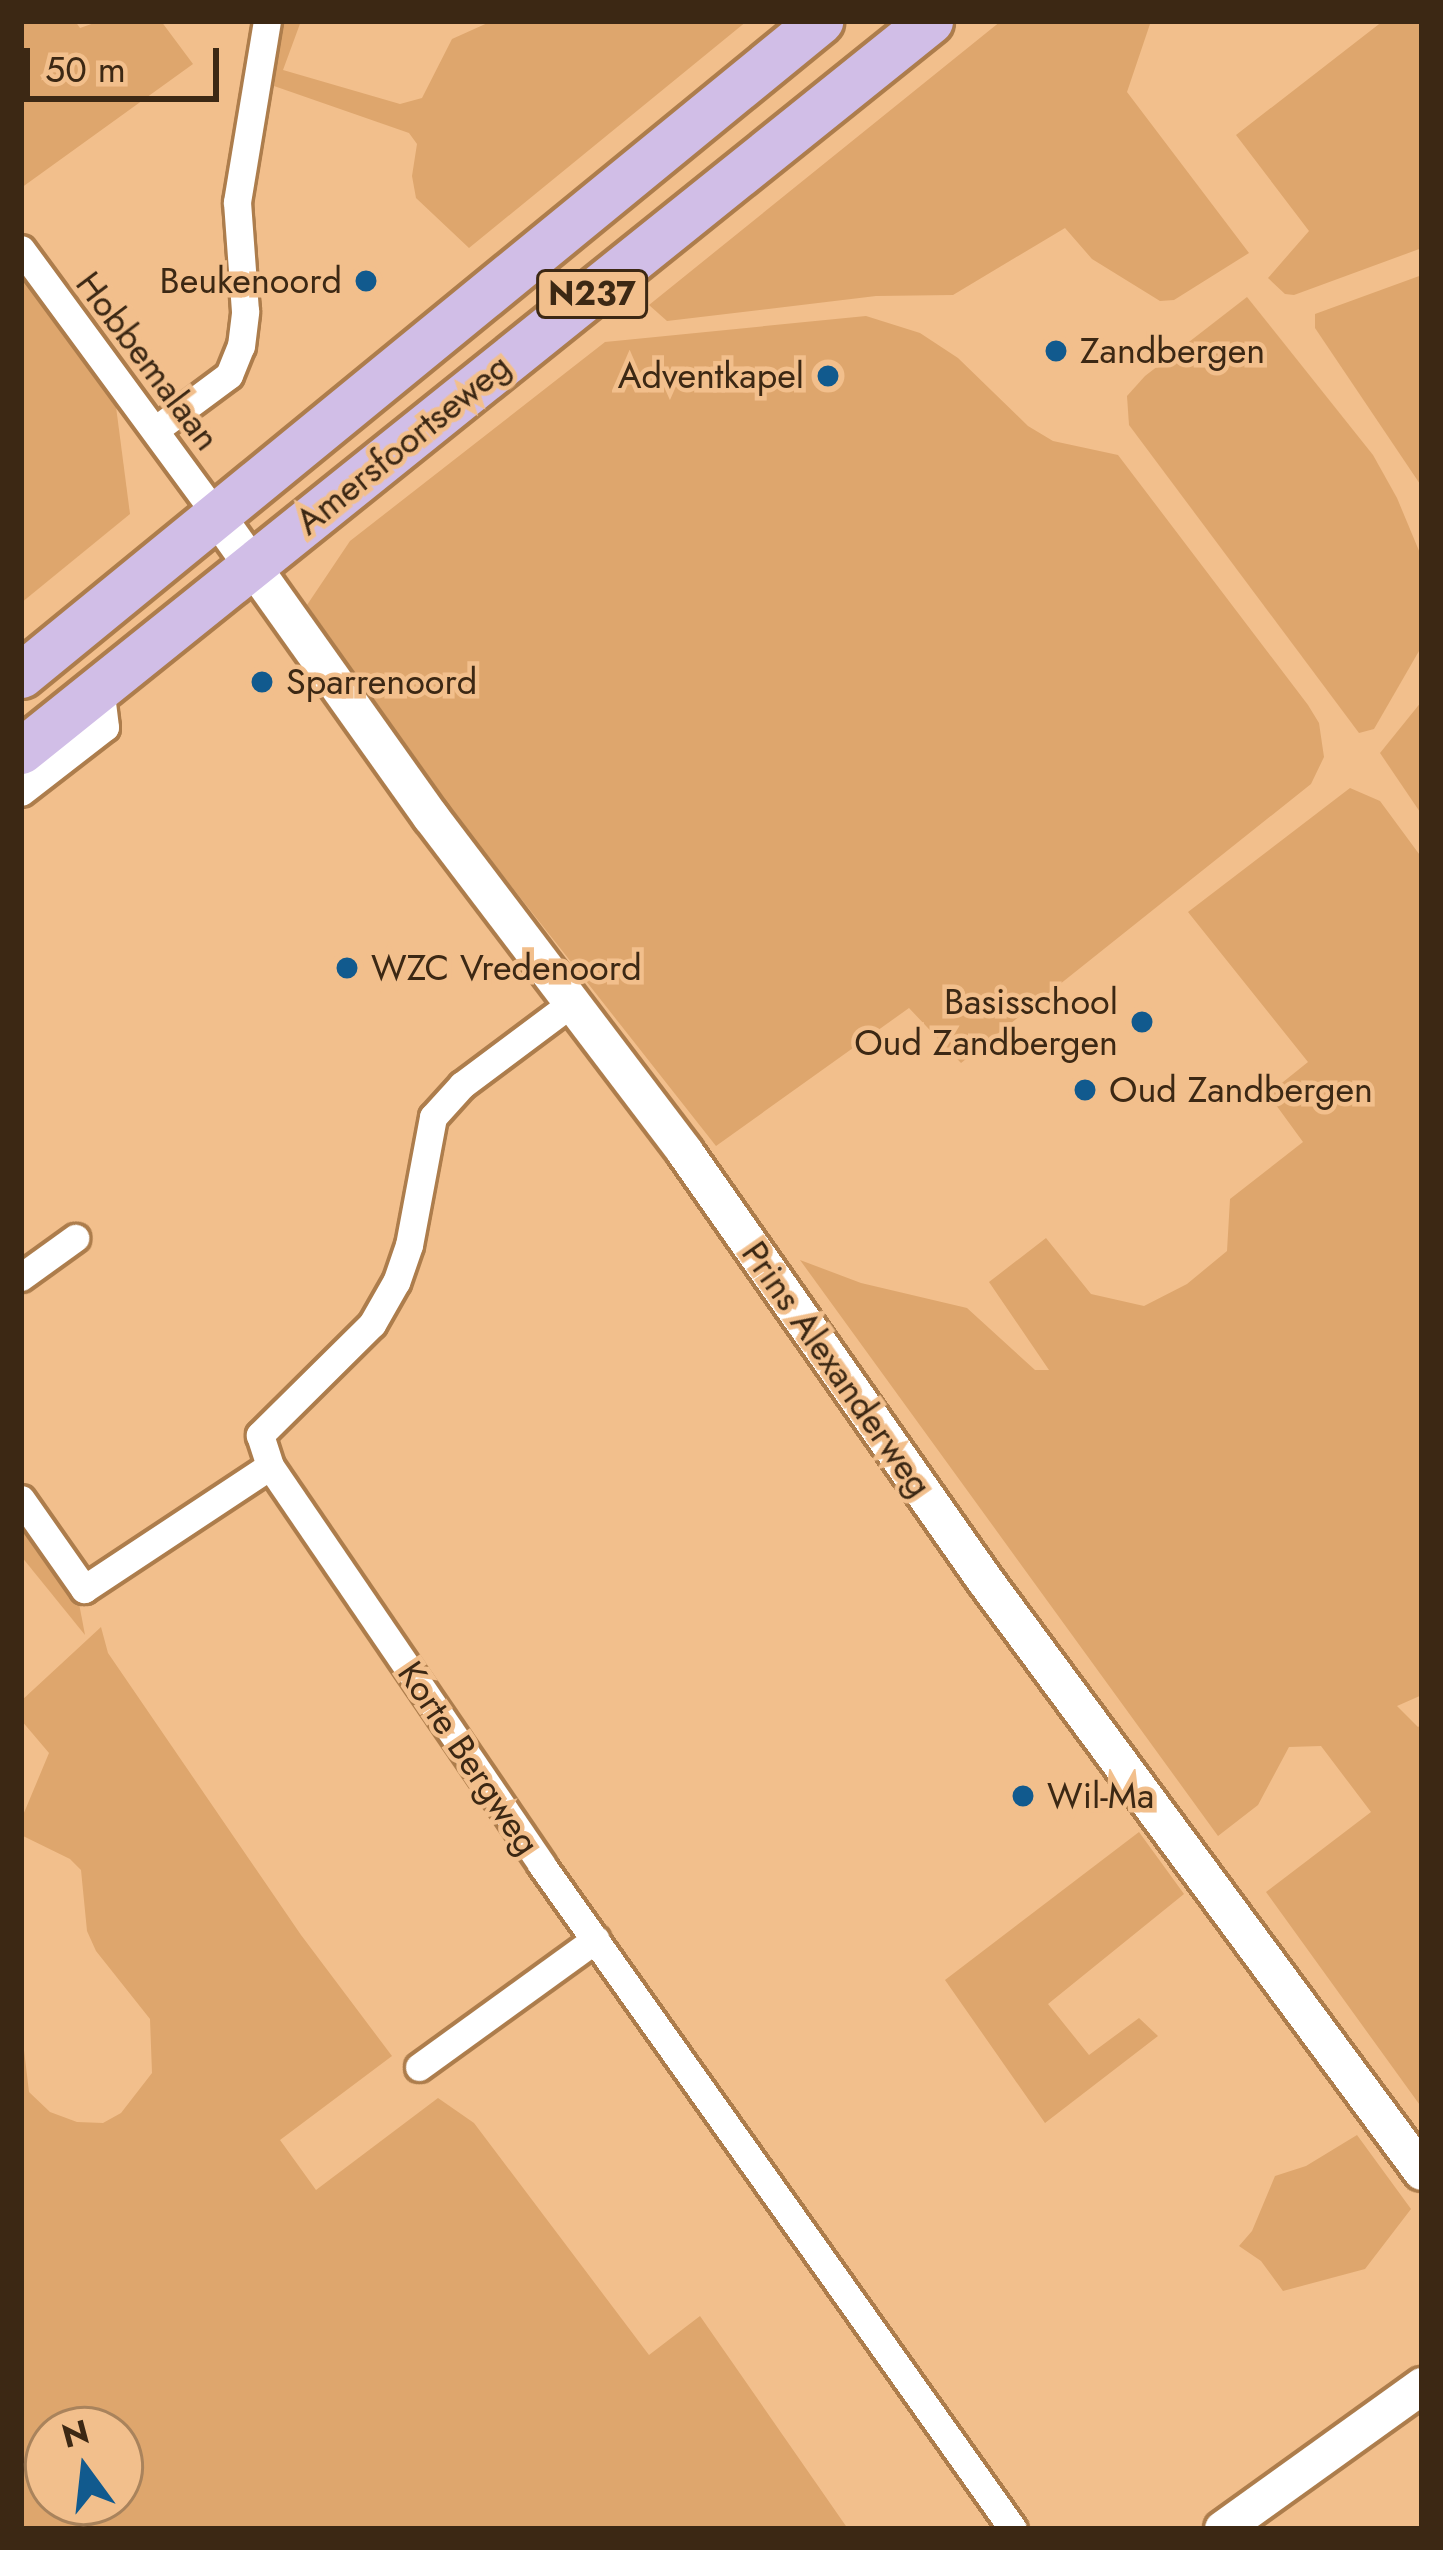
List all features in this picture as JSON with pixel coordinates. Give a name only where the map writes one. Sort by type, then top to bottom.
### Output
[{"type":"main road","name":"Amersfoortseweg","points":[[21,675],[820,21]]},
{"type":"main road","name":"Amersfoortseweg","points":[[21,751],[930,21]]},
{"type":"street","points":[[155,430],[229,375],[241,346],[245,311],[237,202],[267,21]]},
{"type":"street","name":"Hobbemalaan","points":[[21,249],[217,516]]},
{"type":"street","name":"Prins Alexanderweg","points":[[217,516],[431,818],[685,1152],[984,1579],[1422,2172]]},
{"type":"street","points":[[21,792],[105,727],[100,686]]},
{"type":"street","points":[[21,1499],[84,1589],[270,1466],[260,1436],[372,1324],[396,1282],[409,1245],[433,1117],[462,1085],[573,1002]]},
{"type":"street","points":[[21,1276],[75,1238]]},
{"type":"street","name":"Korte Bergweg","points":[[270,1466],[596,1939],[1013,2529]]},
{"type":"street","points":[[419,2067],[596,1939]]},
{"type":"street","points":[[1223,2529],[1422,2386]]},
{"type":"shaded area","points":[[21,21],[75,21],[80,28],[100,21],[161,21],[193,64],[21,188]]},
{"type":"shaded area","points":[[282,21],[301,21],[283,70],[400,104],[422,98],[452,39],[492,21],[747,21],[469,248],[416,198],[412,176],[417,144],[409,133],[274,86]]},
{"type":"shaded area","points":[[1001,21],[1151,21],[1127,92],[1249,253],[1174,300],[1160,301],[1092,259],[1065,228],[953,295],[876,296],[667,321],[649,305]]},
{"type":"shaded area","points":[[1383,21],[1422,21],[1422,248],[1294,295],[1285,294],[1268,278],[1309,231],[1236,135]]},
{"type":"shaded area","points":[[21,265],[115,399],[130,514],[21,603]]},
{"type":"shaded area","points":[[1422,275],[1422,487],[1315,328],[1315,314]]},
{"type":"shaded area","points":[[1247,297],[1373,455],[1422,558],[1419,651],[1374,729],[1359,733],[1129,425],[1127,396],[1145,376]]},
{"type":"shaded area","points":[[866,316],[920,333],[958,358],[1028,426],[1053,441],[1118,455],[1308,705],[1319,723],[1324,757],[1311,784],[961,1063],[909,1008],[716,1146],[434,788],[307,605],[350,541],[605,342]]},
{"type":"shaded area","points":[[1422,701],[1422,815],[1380,753]]},
{"type":"shaded area","points":[[1350,788],[1380,801],[1422,858],[1422,1695],[1397,1706],[1418,1727],[1422,1724],[1422,2108],[1266,1892],[1371,1812],[1321,1746],[1289,1747],[1258,1805],[1218,1836],[800,1260],[861,1283],[967,1308],[1035,1370],[1049,1370],[989,1282],[1046,1238],[1091,1294],[1144,1306],[1187,1284],[1227,1251],[1230,1199],[1303,1142],[1268,1094],[1308,1062],[1188,912]]},
{"type":"shaded area","points":[[21,1501],[78,1598],[85,1635],[21,1556]]},
{"type":"shaded area","points":[[101,1627],[108,1653],[301,1935],[392,2056],[280,2140],[316,2190],[438,2098],[474,2123],[649,2355],[700,2316],[848,2529],[21,2529],[21,2025],[29,2092],[50,2112],[77,2122],[103,2123],[121,2113],[152,2073],[150,2019],[96,1951],[87,1931],[81,1870],[70,1859],[21,1835],[21,1820],[49,1753],[21,1720],[21,1701]]},
{"type":"shaded area","points":[[1139,1832],[1184,1894],[1048,2004],[1089,2055],[1139,2018],[1158,2036],[1045,2123],[945,1980]]},
{"type":"shaded area","points":[[1357,2135],[1411,2209],[1365,2269],[1283,2291],[1261,2261],[1239,2246],[1252,2231],[1275,2176],[1306,2166]]},
{"type":"place","name":"Beukenoord","points":[[366,281]]},
{"type":"place","name":"Zandbergen","points":[[1056,351]]},
{"type":"place","name":"Adventkapel","points":[[828,376]]},
{"type":"place","name":"Sparrenoord","points":[[262,682]]},
{"type":"place","name":"WZC Vredenoord","points":[[347,968]]},
{"type":"place","name":"Basisschool Oud Zandbergen","points":[[1142,1022]]},
{"type":"place","name":"Oud Zandbergen","points":[[1085,1090]]},
{"type":"place","name":"Wil-Ma","points":[[1023,1796]]}]
